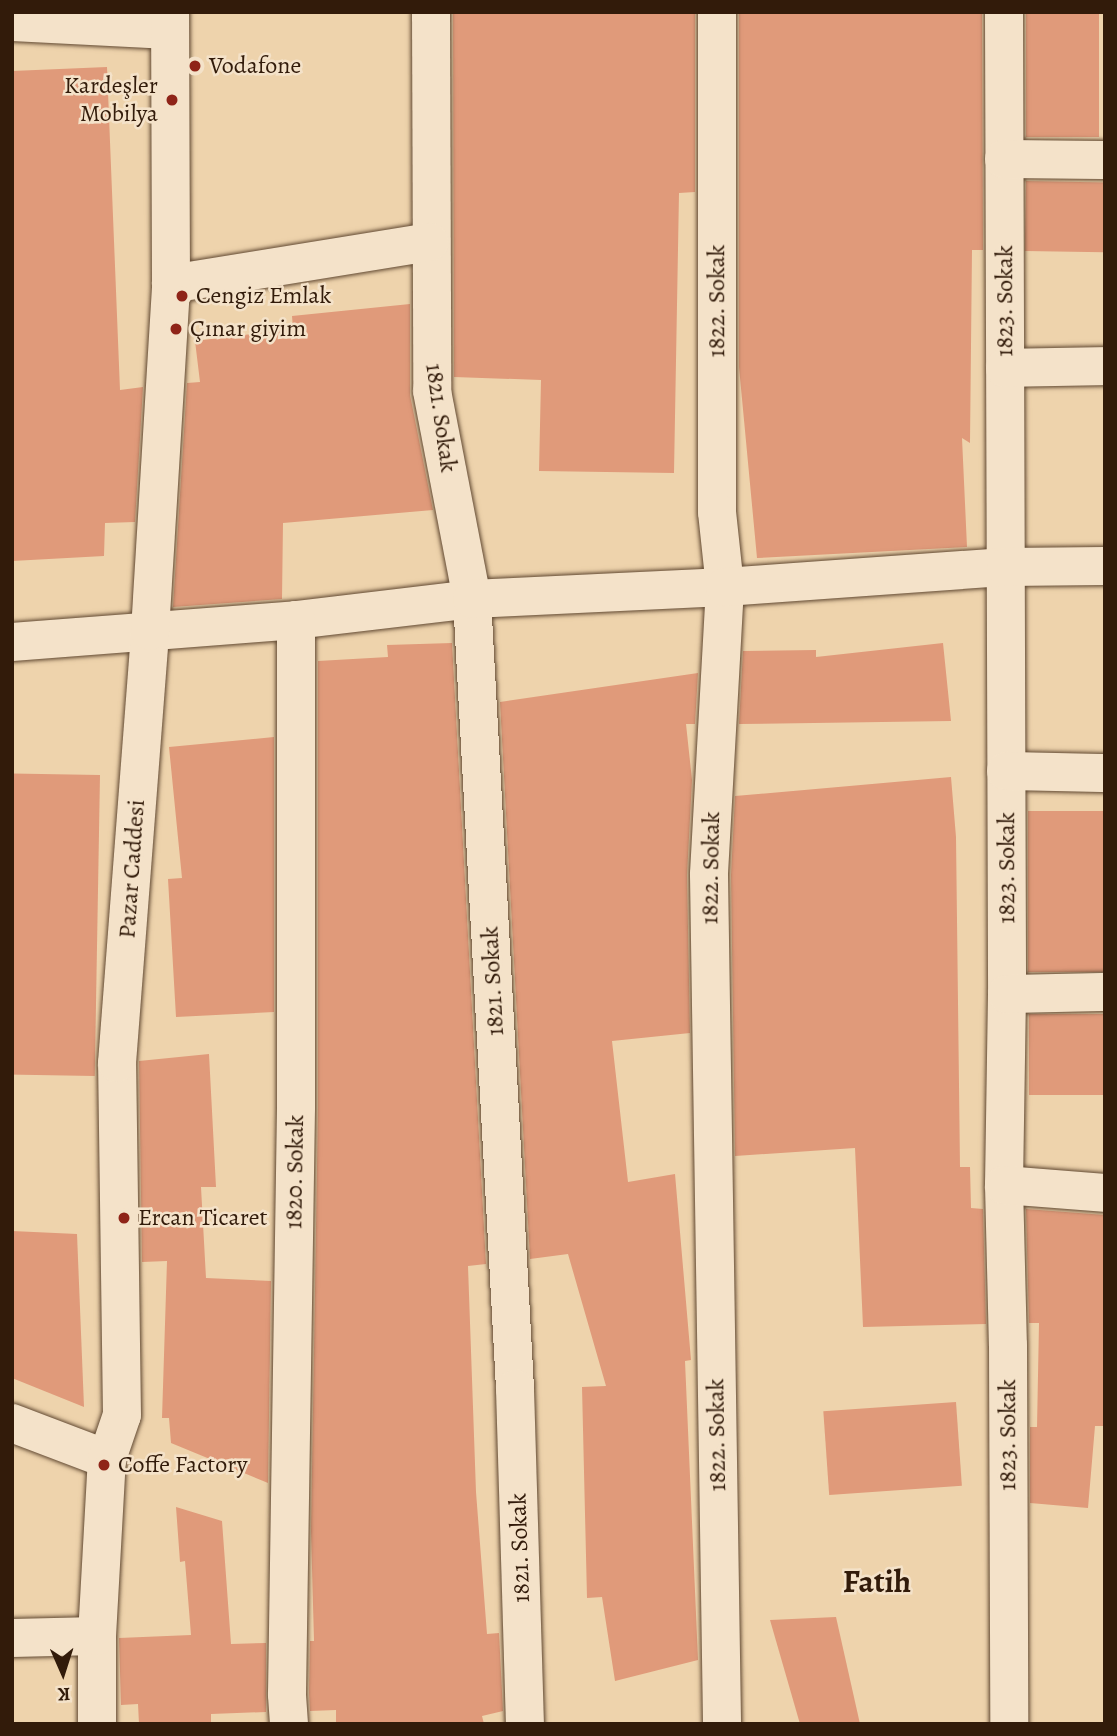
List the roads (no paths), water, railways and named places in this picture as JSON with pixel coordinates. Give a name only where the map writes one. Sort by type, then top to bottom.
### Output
[{"type":"street","name":"1821. Sokak","points":[[431,12],[432,391],[472,599],[515,1389],[525,1724]]},
{"type":"street","name":"1822. Sokak","points":[[718,12],[717,512],[725,587],[709,875],[722,1724]]},
{"type":"street","name":"1823. Sokak","points":[[1004,12],[1007,994],[1004,1185],[1008,1345],[1009,1724]]},
{"type":"street","points":[[12,22],[170,21]]},
{"type":"street","name":"Pazar Caddesi","points":[[97,1724],[97,1636],[107,1459],[122,1415],[117,1063],[150,631],[171,284],[170,21]]},
{"type":"street","points":[[1004,159],[1105,160]]},
{"type":"street","points":[[171,284],[430,242]]},
{"type":"street","points":[[1005,368],[1105,366]]},
{"type":"street","points":[[12,642],[296,620],[472,599],[725,587],[1006,567],[1105,566]]},
{"type":"street","name":"1820. Sokak","points":[[289,1724],[286,1694],[296,1107],[296,620]]},
{"type":"street","points":[[1006,771],[1105,773]]},
{"type":"street","points":[[1007,994],[1105,992]]},
{"type":"street","points":[[1004,1185],[1105,1193]]},
{"type":"street","points":[[12,1423],[107,1459]]},
{"type":"street","points":[[12,1638],[97,1636]]},
{"type":"place","name":"Vodafone","points":[[195,66]]},
{"type":"place","name":"Kardeşler Mobilya","points":[[172,100]]},
{"type":"place","name":"Cengiz Emlak","points":[[182,296]]},
{"type":"place","name":"Çınar giyim","points":[[176,329]]},
{"type":"place","name":"Ercan Ticaret","points":[[124,1218]]},
{"type":"place","name":"Coffe Factory","points":[[104,1465]]},
{"type":"district","name":"Fatih","points":[[877,1581]]}]
